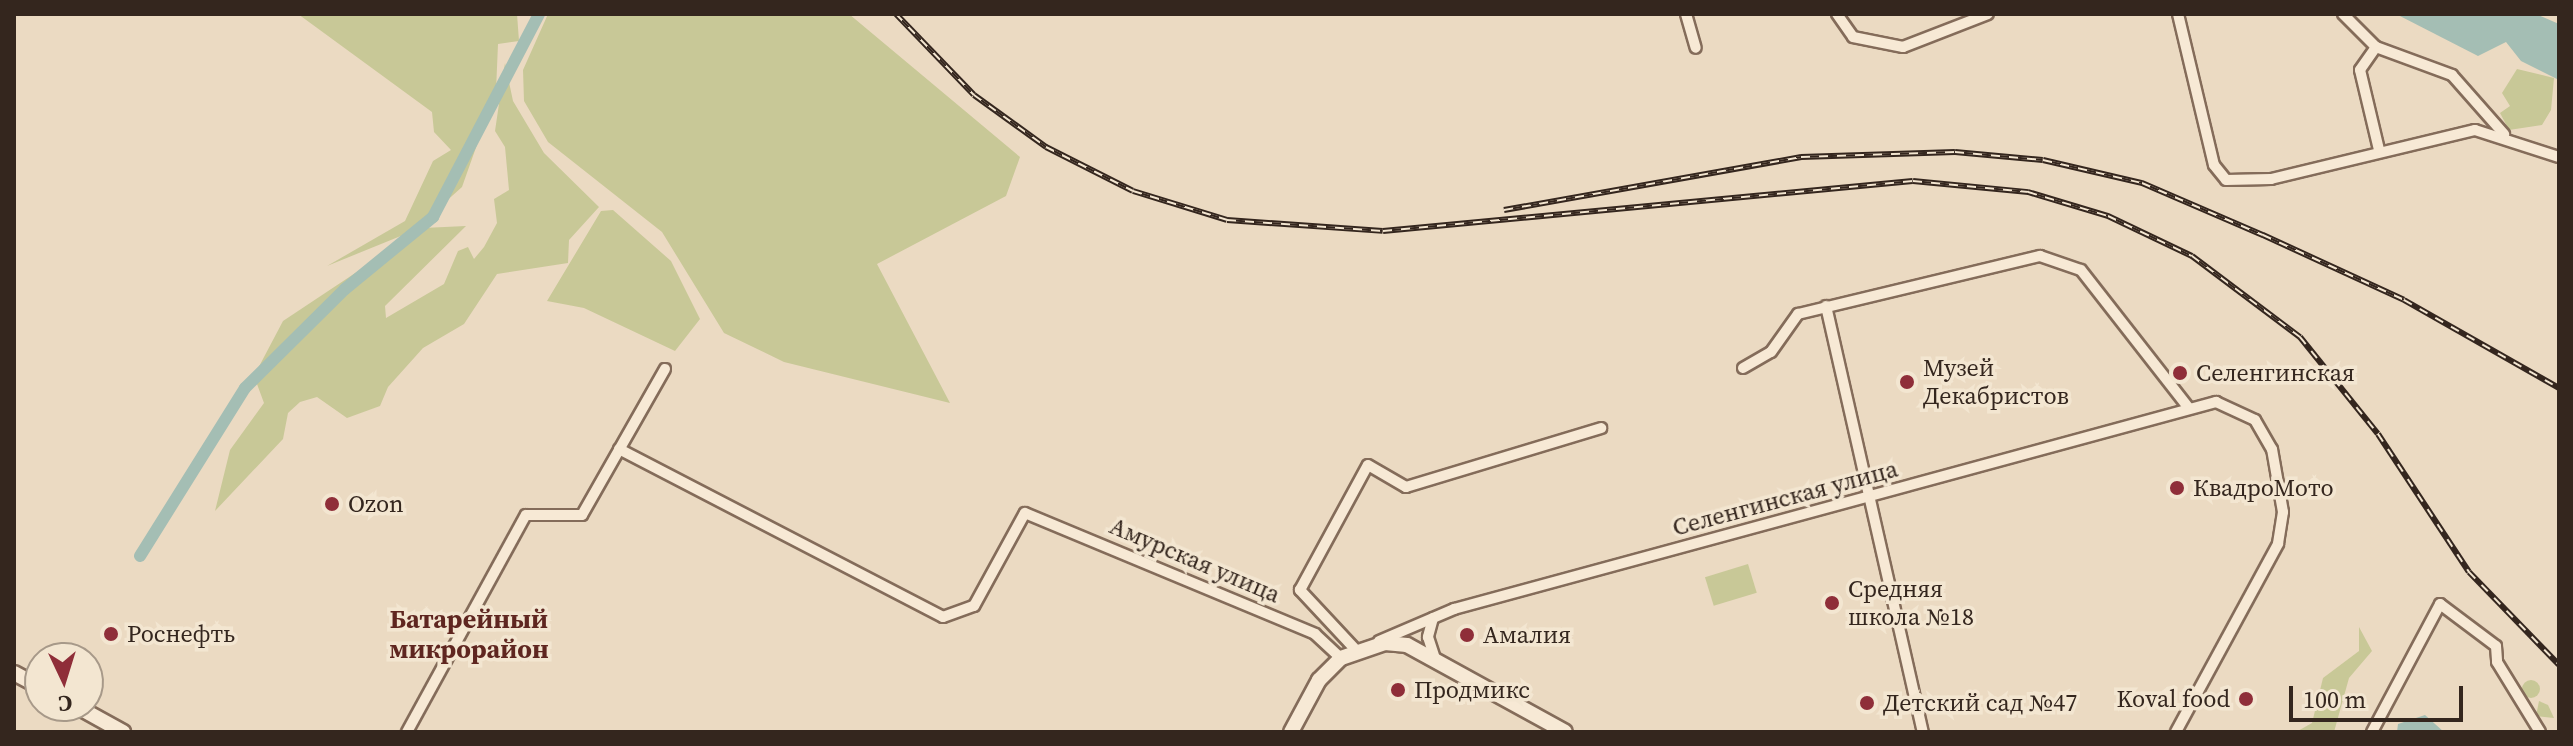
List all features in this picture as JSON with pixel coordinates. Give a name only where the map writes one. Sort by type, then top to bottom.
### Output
[{"type":"main road","points":[[1291,732],[1319,680],[1341,658],[1362,647],[1407,645],[1565,732]]},
{"type":"main road","points":[[104,721],[123,732]]},
{"type":"street","points":[[1686,14],[1696,48]]},
{"type":"street","points":[[1837,14],[1853,37],[1903,47],[1988,14]]},
{"type":"street","points":[[2178,14],[2214,165],[2226,180],[2271,179],[2379,150],[2475,130],[2504,134],[2559,157]]},
{"type":"street","points":[[2343,14],[2376,47],[2452,75],[2504,134]]},
{"type":"street","points":[[2376,47],[2360,70],[2379,150]]},
{"type":"street","points":[[1743,368],[1771,352],[1798,314],[1960,271],[2060,258],[2081,270],[2185,402]]},
{"type":"street","points":[[1826,306],[1864,498],[1923,732]]},
{"type":"street","points":[[407,732],[526,515],[582,515],[665,369]]},
{"type":"street","name":"Селенгинская улица","points":[[1362,647],[1433,618],[1864,498],[2185,402],[2216,402],[2255,420],[2272,449],[2283,512],[2273,555],[2176,732]]},
{"type":"street","points":[[1362,647],[1300,590],[1368,465],[1406,487],[1601,428]]},
{"type":"street","name":"Амурская улица","points":[[619,449],[943,617],[974,606],[1025,513],[1315,634],[1341,658]]},
{"type":"street","points":[[2372,732],[2440,604],[2496,646],[2497,662],[2540,732]]},
{"type":"street","points":[[1433,618],[1428,637],[1435,659]]},
{"type":"green space","points":[[298,14],[517,14],[519,41],[498,44],[496,91],[462,187],[413,231],[327,266],[405,221],[433,161],[451,150],[434,132],[432,112]]},
{"type":"green space","points":[[548,14],[849,14],[1020,157],[1006,196],[877,264],[950,403],[784,362],[724,333],[662,232],[548,142],[524,101],[523,70]]},
{"type":"green space","points":[[505,63],[513,101],[544,153],[599,207],[569,240],[568,263],[497,274],[464,324],[423,348],[388,387],[380,406],[347,418],[317,397],[300,402],[288,413],[283,439],[215,511],[230,450],[264,403],[254,376],[283,321],[423,228],[466,226],[385,306],[386,318],[444,284],[458,251],[468,247],[474,259],[484,247],[497,223],[494,199],[509,190],[505,147],[495,131]]},
{"type":"green space","points":[[2517,69],[2554,78],[2551,110],[2542,125],[2509,130],[2500,113],[2510,106],[2502,93]]},
{"type":"green space","points":[[613,210],[671,261],[700,319],[675,351],[584,308],[547,301],[601,211]]},
{"type":"green space","points":[[1748,564],[1757,593],[1714,606],[1705,577]]},
{"type":"green space","points":[[2359,627],[2372,651],[2349,678],[2334,732],[2296,732],[2312,723],[2323,678],[2359,651]]},
{"type":"green space","points":[[2527,680],[2535,680],[2540,689],[2538,696],[2527,698],[2522,693],[2522,685]]},
{"type":"green space","points":[[2539,701],[2548,705],[2554,718],[2536,716]]},
{"type":"shaded area","points":[[2396,14],[2536,14],[2559,24],[2559,80],[2521,61],[2506,42],[2478,56]]},
{"type":"shaded area","points":[[2425,715],[2444,732],[2397,732],[2398,724]]},
{"type":"waterway","points":[[140,556],[245,388],[345,289],[433,217],[539,14]]},
{"type":"railway","points":[[896,14],[974,95],[1046,147],[1133,191],[1227,220],[1383,231],[1913,181],[2028,192],[2108,216],[2192,256],[2300,337],[2378,434],[2469,572],[2559,665]]},
{"type":"railway","points":[[1504,210],[1801,157],[1955,152],[2043,160],[2142,183],[2263,235],[2404,300],[2559,388]]},
{"type":"place","name":"Селенгинская","points":[[2180,373]]},
{"type":"place","name":"Музей Декабристов","points":[[1907,382]]},
{"type":"place","name":"КвадроМото","points":[[2177,488]]},
{"type":"place","name":"Ozon","points":[[332,504]]},
{"type":"place","name":"Средняя школа №18","points":[[1832,603]]},
{"type":"place","name":"Роснефть","points":[[111,634]]},
{"type":"place","name":"Амалия","points":[[1467,635]]},
{"type":"place","name":"Продмикс","points":[[1398,690]]},
{"type":"place","name":"Koval food","points":[[2246,699]]},
{"type":"place","name":"Детский сад №47","points":[[1867,703]]},
{"type":"district","name":"Батарейный микрорайон","points":[[469,635]]}]
